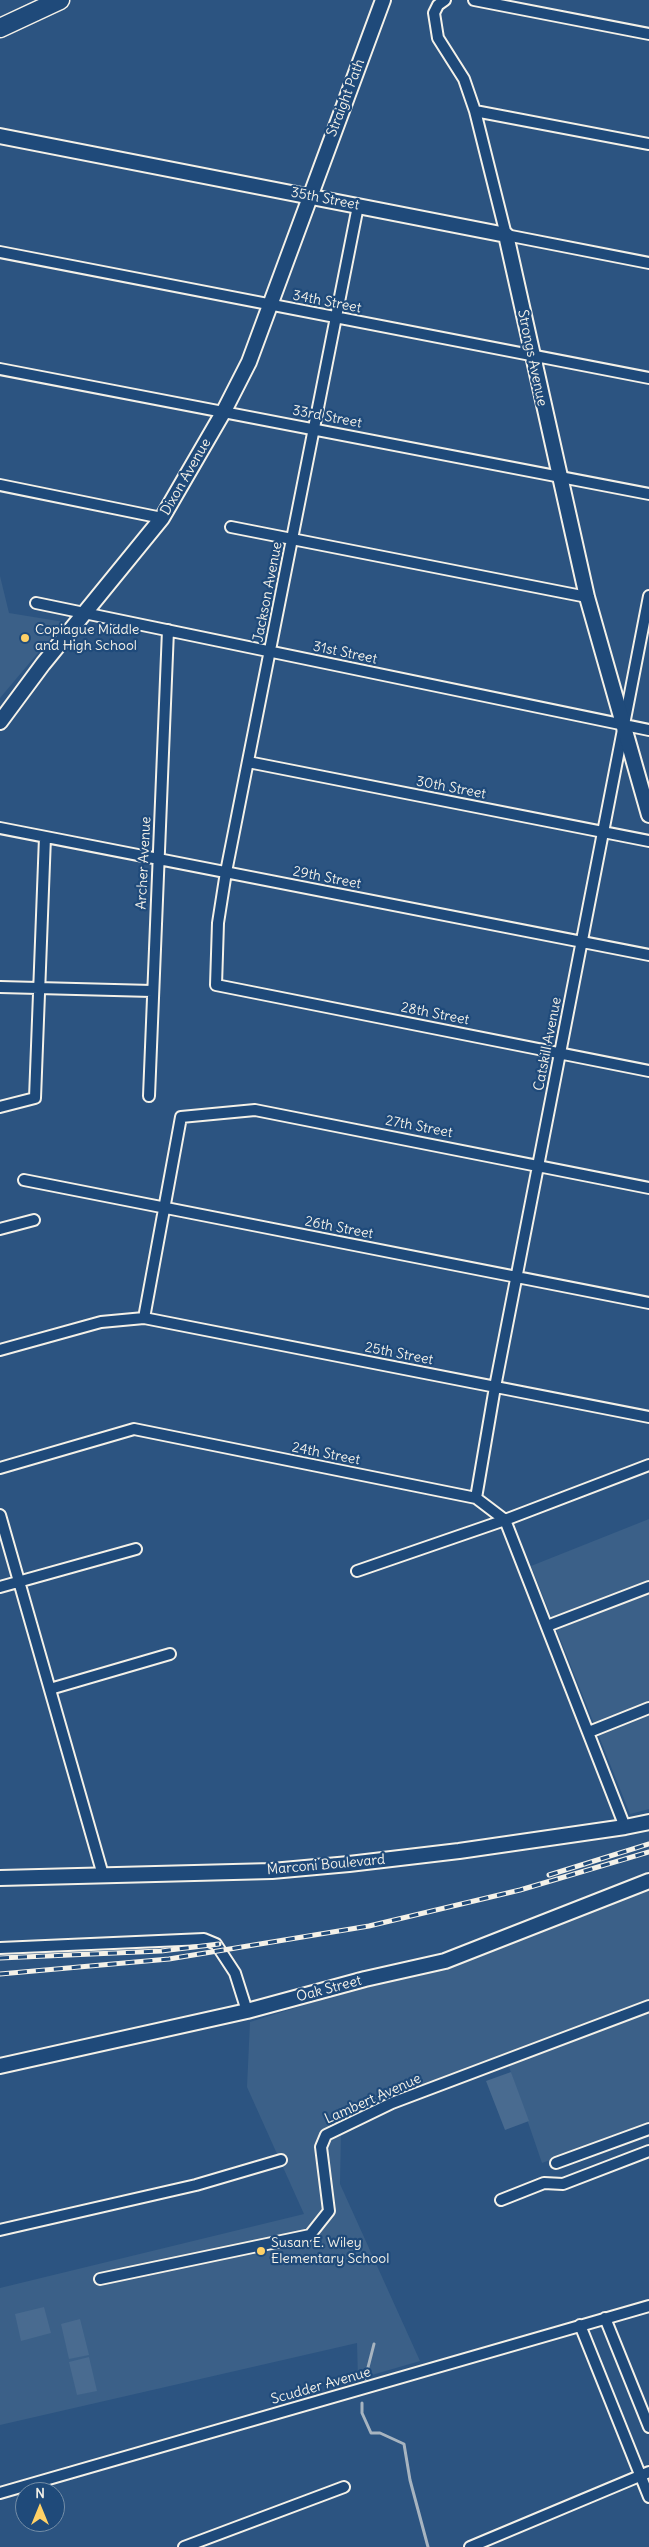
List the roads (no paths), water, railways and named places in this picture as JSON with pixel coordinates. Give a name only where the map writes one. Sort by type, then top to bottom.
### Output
[{"type":"highway","points":[[0,28],[60,0]]},
{"type":"street","name":"Straight Path","points":[[309,196],[383,0]]},
{"type":"street","name":"Strongs Avenue","points":[[445,0],[438,5],[434,13],[438,38],[464,79],[475,111],[506,234],[558,476],[587,597],[649,815]]},
{"type":"street","points":[[474,0],[649,34]]},
{"type":"street","points":[[475,111],[649,144]]},
{"type":"street","name":"35th Street","points":[[1,140],[309,196],[649,263]]},
{"type":"street","name":"Dixon Avenue","points":[[0,722],[162,518],[224,411],[249,362],[309,196]]},
{"type":"street","name":"Jackson Avenue","points":[[216,985],[218,923],[226,872],[314,428],[334,317],[358,206]]},
{"type":"street","name":"34th Street","points":[[0,252],[649,378]]},
{"type":"street","name":"33rd Street","points":[[0,369],[649,494]]},
{"type":"street","points":[[0,485],[162,518]]},
{"type":"street","points":[[231,528],[587,597]]},
{"type":"street","name":"Catskill Avenue","points":[[476,1498],[516,1276],[649,596]]},
{"type":"street","name":"31st Street","points":[[36,604],[649,730]]},
{"type":"street","name":"Archer Avenue","points":[[149,1096],[168,630]]},
{"type":"street","name":"30th Street","points":[[248,762],[649,841]]},
{"type":"street","name":"29th Street","points":[[0,828],[649,955]]},
{"type":"street","points":[[0,1107],[35,1098],[45,837]]},
{"type":"street","name":"28th Street","points":[[216,985],[649,1071]]},
{"type":"street","points":[[0,987],[152,991]]},
{"type":"street","name":"27th Street","points":[[165,1208],[181,1117],[255,1110],[538,1164],[649,1188]]},
{"type":"street","name":"26th Street","points":[[24,1180],[649,1303]]},
{"type":"street","points":[[144,1318],[165,1208]]},
{"type":"street","points":[[0,1229],[34,1220]]},
{"type":"street","name":"25th Street","points":[[0,1350],[101,1322],[144,1318],[649,1417]]},
{"type":"street","name":"24th Street","points":[[0,1468],[134,1429],[476,1498],[505,1520]]},
{"type":"street","points":[[357,1571],[505,1520],[649,1465]]},
{"type":"street","points":[[0,1515],[103,1875]]},
{"type":"street","points":[[505,1520],[625,1827]]},
{"type":"street","points":[[0,1587],[136,1549]]},
{"type":"street","points":[[547,1626],[649,1587]]},
{"type":"street","points":[[50,1689],[170,1654]]},
{"type":"street","points":[[589,1732],[649,1708]]},
{"type":"street","name":"Marconi Boulevard","points":[[0,1878],[272,1871],[349,1864],[625,1827],[649,1822]]},
{"type":"street","name":"Oak Street","points":[[0,2066],[247,2011],[365,1979],[445,1961],[648,1884]]},
{"type":"street","points":[[0,1948],[204,1939],[216,1944],[235,1973],[247,2011]]},
{"type":"street","name":"Lambert Avenue","points":[[100,2278],[310,2235],[329,2211],[322,2147],[326,2135],[392,2103],[649,2006]]},
{"type":"street","points":[[556,2163],[649,2129]]},
{"type":"street","points":[[501,2200],[544,2183],[563,2184],[649,2151]]},
{"type":"street","points":[[0,2230],[196,2184],[280,2160]]},
{"type":"street","name":"Scudder Avenue","points":[[0,2493],[649,2306]]},
{"type":"street","points":[[605,2318],[649,2427]]},
{"type":"street","points":[[580,2325],[645,2474],[649,2497]]},
{"type":"street","points":[[470,2547],[645,2474]]},
{"type":"street","points":[[184,2547],[344,2487]]},
{"type":"waterway","points":[[365,2379],[374,2344]]},
{"type":"waterway","points":[[362,2403],[362,2413],[371,2433],[380,2433],[404,2444],[410,2480],[428,2547]]},
{"type":"railway","points":[[549,1875],[649,1844]]},
{"type":"railway","points":[[0,1974],[169,1959],[369,1926],[520,1890],[649,1852]]},
{"type":"railway","points":[[0,1958],[161,1951],[219,1944]]},
{"type":"place","name":"Copiague Middle and High School","points":[[25,638]]},
{"type":"place","name":"Susan E. Wiley Elementary School","points":[[261,2251]]}]
